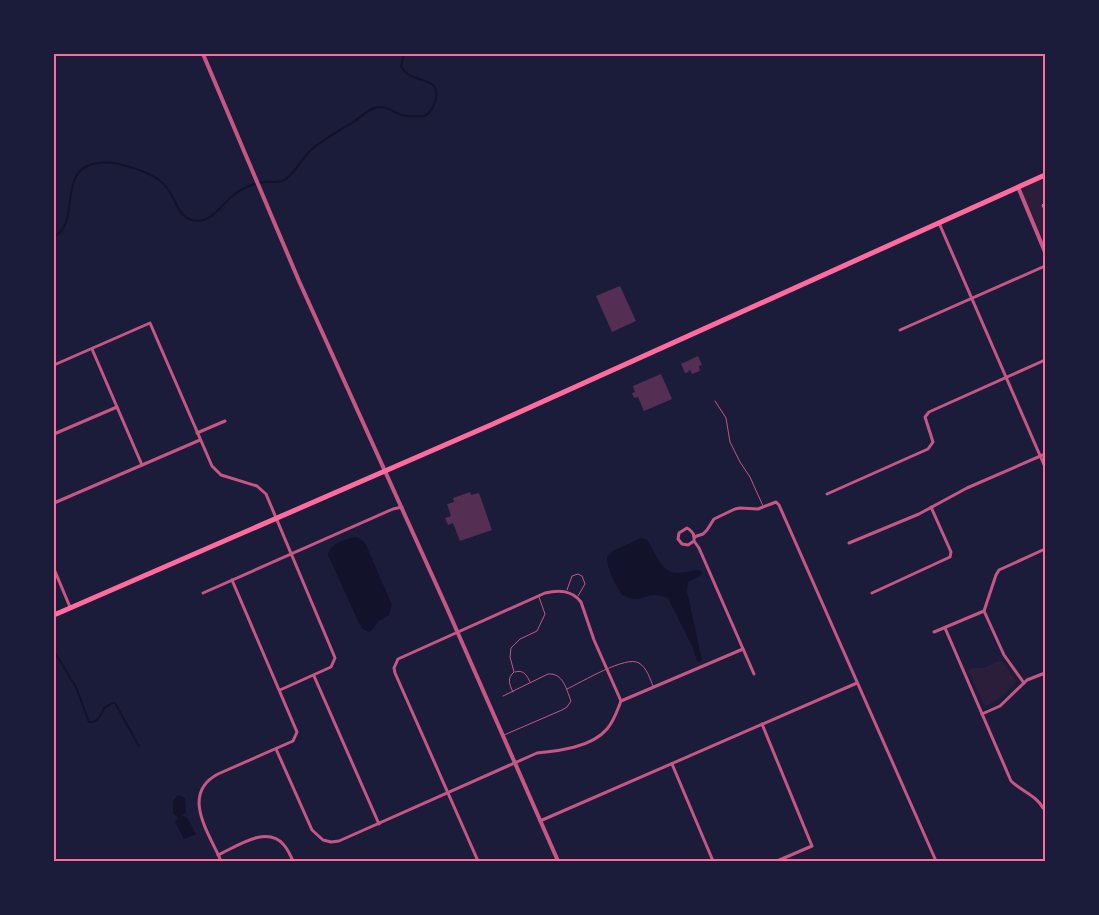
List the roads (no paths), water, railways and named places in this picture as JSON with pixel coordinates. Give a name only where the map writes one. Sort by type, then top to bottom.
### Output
[{"type":"main road","points":[[54,615],[386,471],[1045,175]]},
{"type":"street","points":[[203,54],[299,281],[458,631],[558,861]]},
{"type":"street","points":[[1018,187],[1045,252]]},
{"type":"street","points":[[939,223],[1045,467]]},
{"type":"street","points":[[900,330],[1045,266]]},
{"type":"street","points":[[54,365],[150,323],[212,466],[221,475],[257,486],[266,494],[335,658],[331,667],[280,690]]},
{"type":"street","points":[[92,349],[142,465]]},
{"type":"street","points":[[828,494],[928,449],[933,442],[925,417],[929,412],[1045,360]]},
{"type":"street","points":[[54,434],[117,407]]},
{"type":"street","points":[[197,433],[224,421]]},
{"type":"street","points":[[54,503],[200,440]]},
{"type":"street","points":[[849,543],[931,507],[966,488],[1045,454]]},
{"type":"street","points":[[754,674],[694,539],[693,532],[687,528],[681,530],[678,536],[679,542],[688,545],[694,539],[707,530],[714,519],[735,509],[758,509],[776,502],[936,861]]},
{"type":"street","points":[[203,593],[393,509],[402,507]]},
{"type":"street","points":[[872,593],[950,557],[951,552],[931,507]]},
{"type":"street","points":[[1024,683],[1004,655],[984,611],[999,570],[1045,549]]},
{"type":"street","points":[[54,569],[70,608]]},
{"type":"street","points":[[221,861],[199,810],[198,798],[203,786],[212,777],[292,741],[297,732],[232,580]]},
{"type":"street","points":[[478,861],[394,668],[398,659],[538,596],[552,592],[566,592],[577,597],[584,607],[594,640],[621,701]]},
{"type":"street","points":[[934,632],[984,611]]},
{"type":"street","points":[[945,628],[1012,781],[1017,788],[1040,802],[1043,808]]},
{"type":"street","points":[[276,749],[310,827],[317,836],[327,841],[340,841],[537,754],[575,747],[598,737],[610,726],[621,701],[743,649]]},
{"type":"street","points":[[982,714],[1000,706],[1024,683],[1045,673]]},
{"type":"street","points":[[314,676],[379,824]]},
{"type":"street","points":[[540,821],[857,683]]},
{"type":"street","points":[[762,724],[812,846],[777,861]]},
{"type":"street","points":[[672,764],[713,861]]},
{"type":"street","points":[[218,854],[256,838],[270,836],[282,843],[293,861]]},
{"type":"lane","points":[[715,401],[726,418],[730,442],[750,477],[763,507]]},
{"type":"lane","points":[[566,592],[572,576],[578,574],[582,576],[585,584],[577,597]]},
{"type":"lane","points":[[512,692],[509,682],[514,672],[510,657],[511,648],[520,639],[538,631],[545,614],[538,596]]},
{"type":"lane","points":[[566,689],[621,663],[635,661],[642,664],[653,687]]},
{"type":"lane","points":[[514,672],[523,672],[531,682]]},
{"type":"lane","points":[[503,696],[548,674],[556,674],[560,677],[571,701],[567,707],[504,736]]},
{"type":"waterway","points":[[54,237],[62,230],[66,222],[73,184],[77,175],[92,164],[111,163],[122,165],[154,177],[168,189],[182,214],[191,220],[197,221],[209,218],[239,191],[260,183],[283,181],[293,173],[305,156],[313,149],[374,108],[385,108],[405,116],[425,116],[431,111],[436,99],[436,91],[429,82],[405,72],[401,66],[404,54]]},
{"type":"waterway","points":[[54,651],[76,687],[89,722],[97,720],[104,708],[115,703],[139,746]]}]
